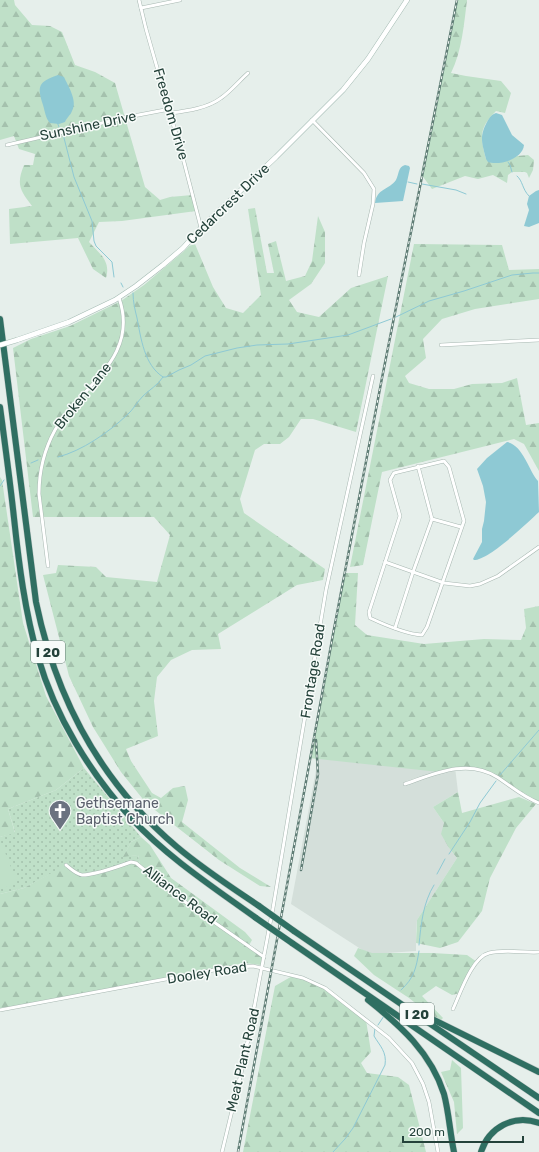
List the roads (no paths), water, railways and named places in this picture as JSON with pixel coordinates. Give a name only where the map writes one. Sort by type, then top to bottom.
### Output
[{"type":"highway","name":"I 20","points":[[0,319],[36,602],[45,642],[52,663],[70,708],[95,754],[119,787],[141,812],[164,836],[192,859],[294,931],[539,1098]]},
{"type":"highway","name":"I 20","points":[[0,407],[17,548],[27,614],[40,665],[66,727],[106,789],[140,827],[190,870],[332,971],[539,1113]]},
{"type":"highway","points":[[332,971],[404,1030],[433,1067],[444,1094],[454,1152]]},
{"type":"highway","points":[[402,1004],[539,1072]]},
{"type":"highway","points":[[481,1152],[484,1143],[490,1134],[497,1128],[515,1120],[539,1123]]},
{"type":"street","name":"Freedom Drive","points":[[139,0],[201,228]]},
{"type":"street","points":[[141,8],[180,0]]},
{"type":"street","name":"Cedarcrest Drive","points":[[0,345],[69,322],[119,298],[163,266],[343,90],[368,59],[406,0]]},
{"type":"street","name":"Sunshine Drive","points":[[7,145],[128,117],[195,108],[217,101],[248,73]]},
{"type":"street","points":[[312,120],[364,173],[374,189],[373,204],[364,243],[359,275]]},
{"type":"street","name":"Broken Lane","points":[[48,566],[39,494],[41,464],[56,429],[71,408],[102,376],[115,357],[121,340],[123,321],[122,306],[119,298]]},
{"type":"street","points":[[441,345],[539,340]]},
{"type":"street","name":"Frontage Road","points":[[262,968],[326,590],[372,376]]},
{"type":"street","points":[[444,461],[449,467],[464,521],[461,527],[427,627],[422,635],[395,628],[370,618],[369,612],[400,516],[390,480],[394,473],[418,466],[444,461]]},
{"type":"street","points":[[395,628],[432,519],[418,466]]},
{"type":"street","points":[[432,519],[461,527]]},
{"type":"street","points":[[385,562],[442,582],[464,586],[480,584],[498,576],[539,547]]},
{"type":"street","points":[[405,784],[439,772],[469,768],[490,774],[539,804]]},
{"type":"street","name":"Alliance Road","points":[[66,865],[77,874],[82,875],[92,874],[132,862],[136,863],[178,896],[264,957]]},
{"type":"street","points":[[453,1008],[470,972],[481,956],[492,952],[539,952]]},
{"type":"street","name":"Dooley Road","points":[[0,1010],[225,968],[248,966],[294,975],[325,988],[352,1008],[399,1048],[412,1063],[426,1092],[438,1152]]},
{"type":"street","name":"Meat Plant Road","points":[[222,1152],[244,1061],[262,968]]},
{"type":"water","points":[[58,75],[64,77],[72,94],[74,103],[74,107],[65,122],[59,124],[50,123],[46,115],[40,93],[41,86],[46,80]]},
{"type":"water","points":[[496,113],[502,115],[512,135],[524,145],[523,150],[515,158],[504,162],[493,163],[488,162],[486,159],[482,144],[482,136],[484,127],[488,120]]},
{"type":"water","points":[[405,165],[409,166],[410,168],[403,201],[375,203],[378,194],[396,180],[400,169]]},
{"type":"water","points":[[539,190],[539,223],[529,227],[524,226],[529,210],[527,204],[529,196]]},
{"type":"water","points":[[507,442],[513,444],[521,453],[538,481],[539,512],[498,548],[481,558],[474,560],[473,559],[482,542],[482,529],[486,502],[483,486],[477,469],[487,458]]},
{"type":"waterway","points":[[57,122],[59,127]]},
{"type":"waterway","points":[[63,134],[74,177],[92,221],[94,241],[96,246],[112,262],[114,277]]},
{"type":"waterway","points":[[508,162],[512,172]]},
{"type":"waterway","points":[[517,176],[529,196]]},
{"type":"waterway","points":[[408,182],[417,184]]},
{"type":"waterway","points":[[422,184],[456,190],[466,194]]},
{"type":"waterway","points":[[396,317],[429,301],[512,275],[539,273]]},
{"type":"waterway","points":[[121,283],[123,287]]},
{"type":"waterway","points":[[133,293],[133,300],[144,350],[151,366],[163,377]]},
{"type":"waterway","points":[[58,457],[86,446],[104,434],[129,413],[143,396],[163,377],[191,365],[205,356],[237,348],[257,345],[288,344],[348,335],[391,319]]},
{"type":"waterway","points":[[31,463],[38,460]]},
{"type":"waterway","points":[[0,486],[4,480]]},
{"type":"waterway","points":[[500,775],[539,730]]},
{"type":"waterway","points":[[449,854],[470,822],[480,803],[496,781]]},
{"type":"waterway","points":[[437,874],[445,859]]},
{"type":"waterway","points":[[419,945],[425,906],[434,885]]},
{"type":"waterway","points":[[401,990],[414,973],[419,951]]},
{"type":"waterway","points":[[378,1025],[384,1016]]},
{"type":"waterway","points":[[333,1152],[353,1128],[385,1065],[384,1053],[374,1036],[375,1028]]},
{"type":"railway","points":[[238,1152],[334,629],[457,0]]},
{"type":"railway","points":[[301,870],[318,774],[316,740]]},
{"type":"place","name":"Gethsemane Baptist Church","points":[[60,830]]}]
